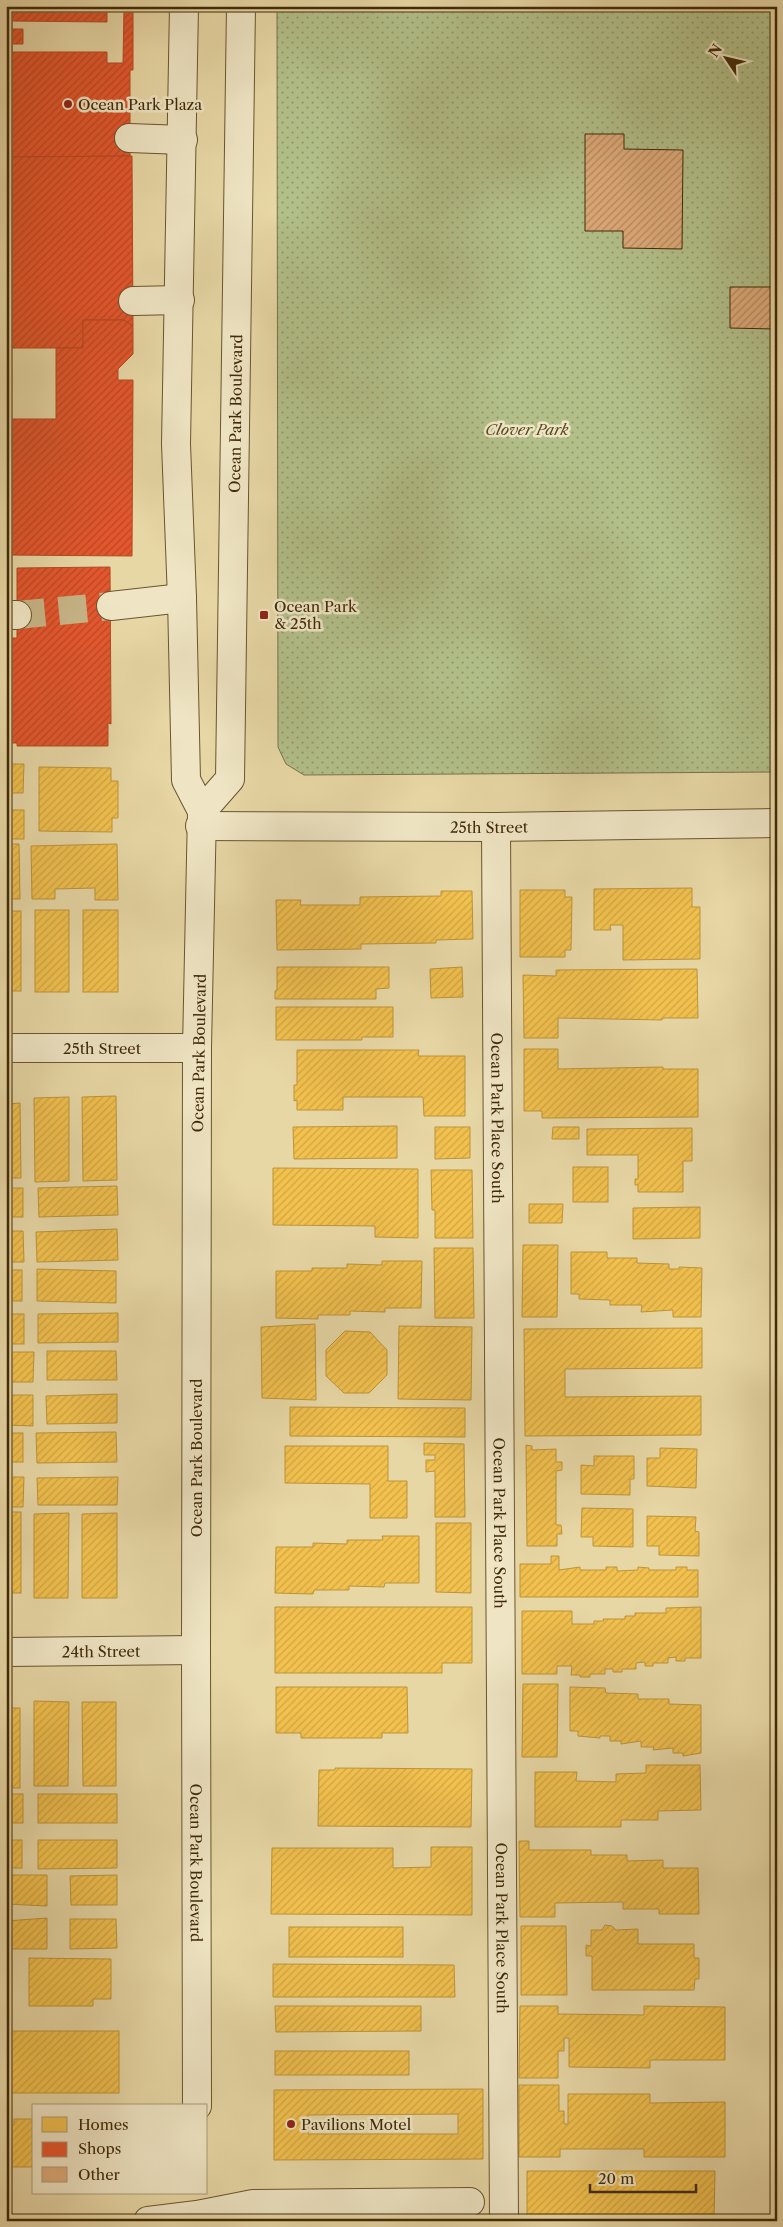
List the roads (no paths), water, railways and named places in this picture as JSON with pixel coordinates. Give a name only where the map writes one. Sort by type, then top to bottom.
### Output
[{"type":"street","name":"Ocean Park Boulevard","points":[[184,6],[176,444],[186,780],[201,819],[200,989],[197,1048],[197,2104]]},
{"type":"street","name":"Ocean Park Boulevard","points":[[201,819],[230,779],[241,6]]},
{"type":"street","points":[[130,138],[183,140]]},
{"type":"street","points":[[133,301],[180,300]]},
{"type":"street","points":[[111,606],[182,598]]},
{"type":"street","name":"25th Street","points":[[201,819],[496,827],[777,823]]},
{"type":"street","name":"Ocean Park Place South","points":[[496,827],[504,2221]]},
{"type":"street","name":"25th Street","points":[[6,1048],[197,1048]]},
{"type":"street","name":"24th Street","points":[[6,1652],[196,1650]]},
{"type":"street","points":[[148,2221],[197,2210],[253,2204],[470,2202]]},
{"type":"tunnel","points":[[17,615],[111,606]]},
{"type":"place","name":"Ocean Park Plaza","points":[[68,104]]},
{"type":"place","name":"Ocean Park & 25th","points":[[264,615]]},
{"type":"place","name":"Pavilions Motel","points":[[291,2124]]},
{"type":"park label","name":"Clover Park","points":[[527,429]]}]
